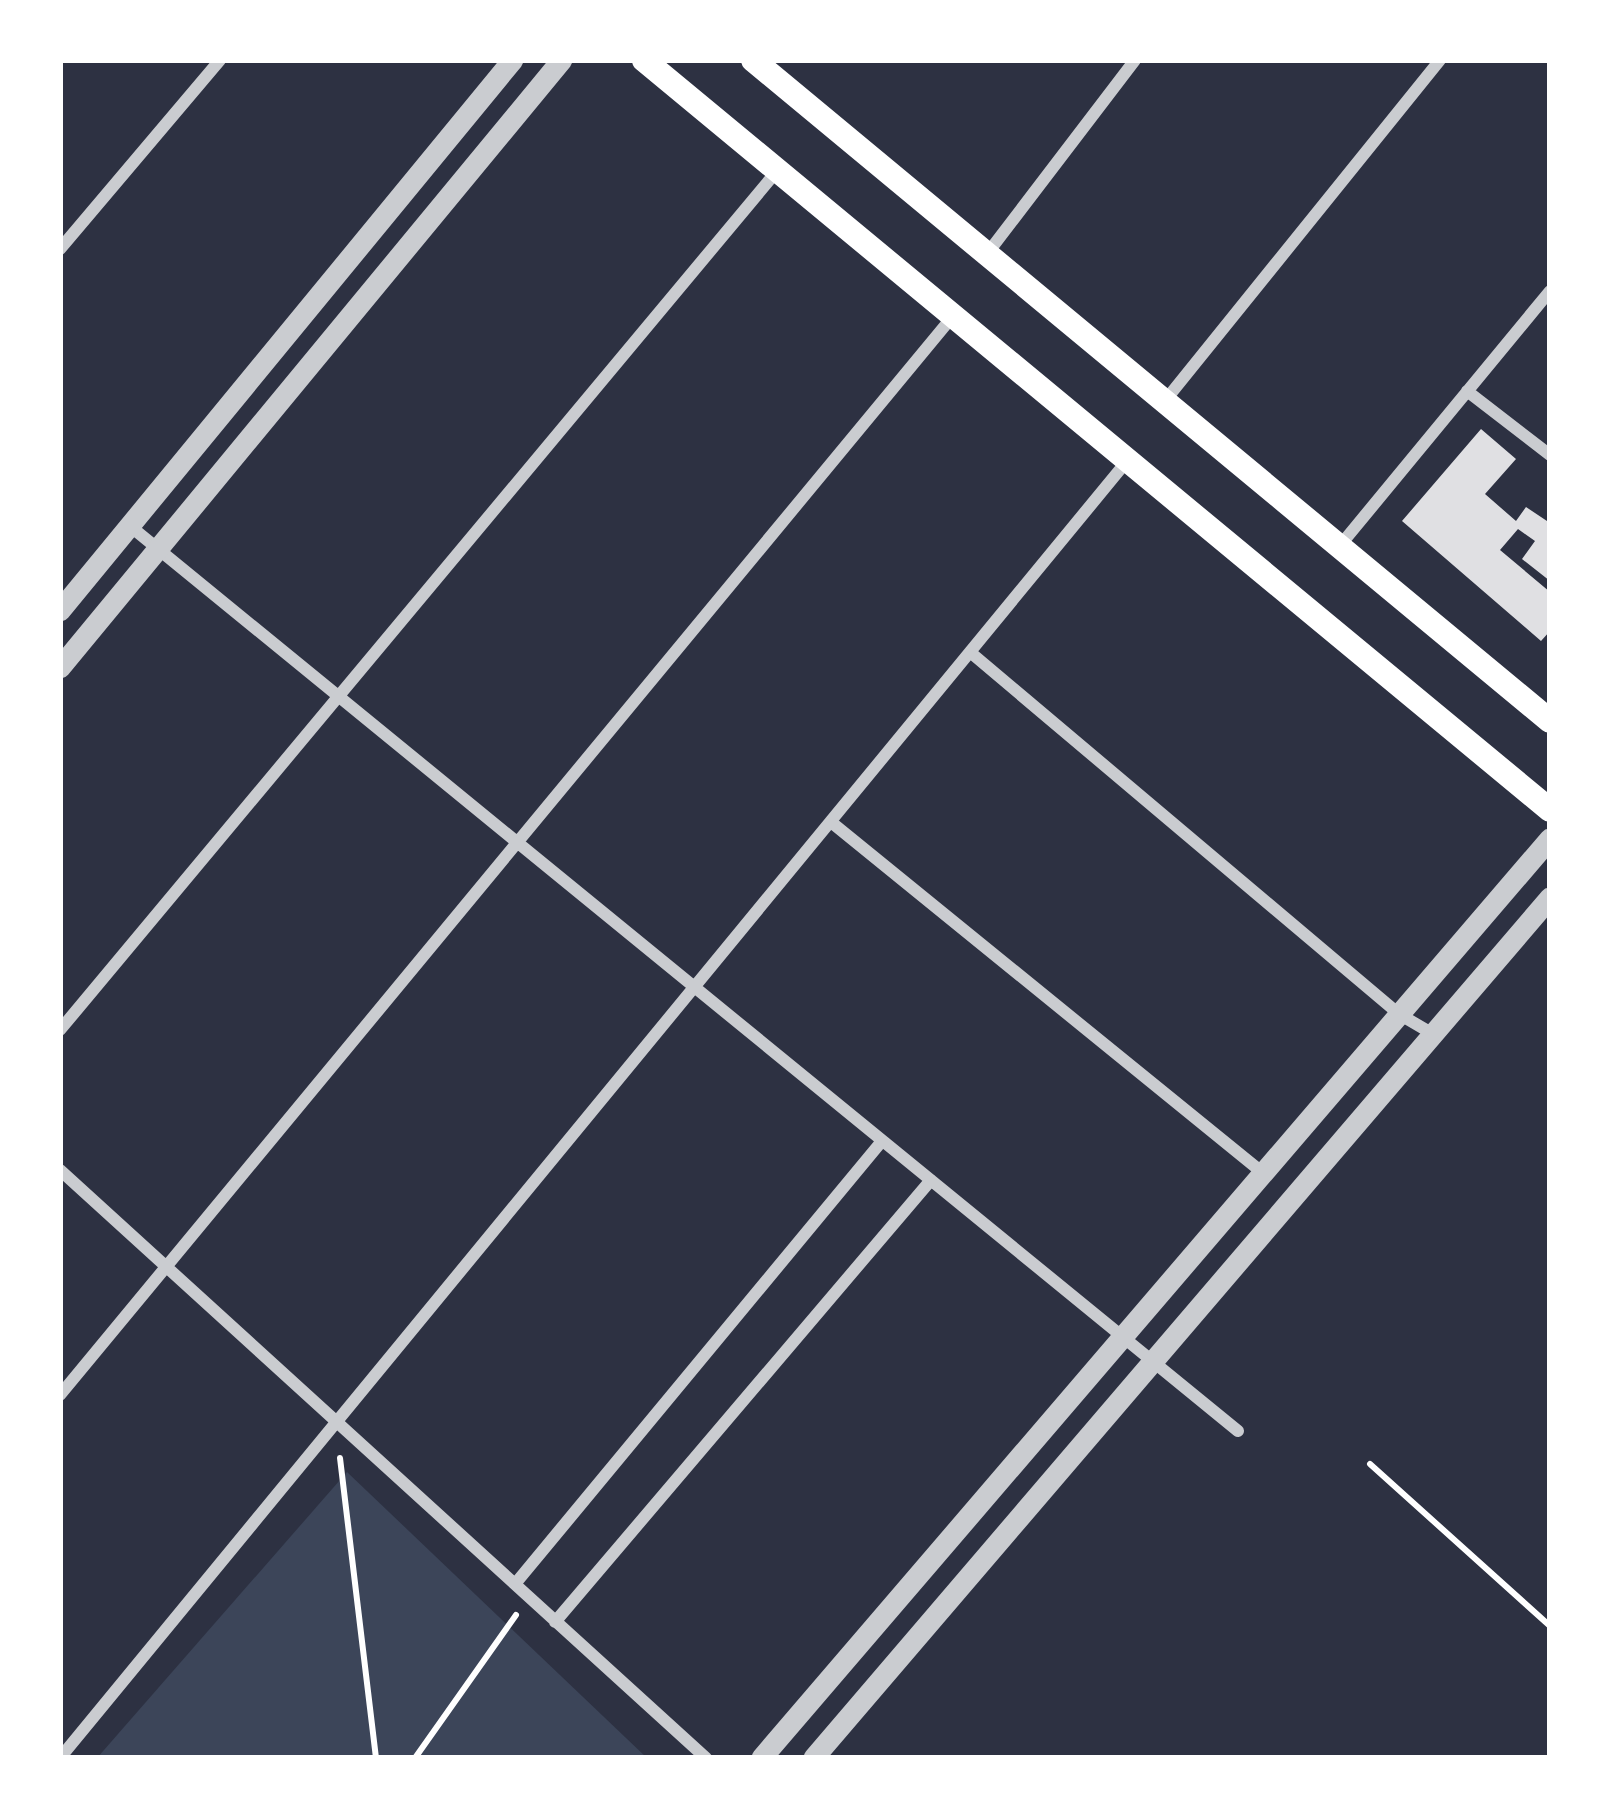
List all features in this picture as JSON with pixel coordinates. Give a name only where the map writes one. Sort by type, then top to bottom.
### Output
[{"type":"main road","points":[[644,60],[1550,810]]},
{"type":"main road","points":[[752,60],[1550,721]]},
{"type":"street","points":[[60,249],[220,60]]},
{"type":"street","points":[[60,611],[513,60]]},
{"type":"street","points":[[60,668],[562,60]]},
{"type":"street","points":[[987,255],[1135,60]]},
{"type":"street","points":[[1164,402],[1440,60]]},
{"type":"street","points":[[60,1030],[777,171]]},
{"type":"street","points":[[1338,548],[1550,291]]},
{"type":"street","points":[[60,1395],[953,316]]},
{"type":"street","points":[[1468,391],[1550,455]]},
{"type":"street","points":[[60,1758],[1127,461]]},
{"type":"street","points":[[130,526],[1238,1431]]},
{"type":"street","points":[[970,652],[1400,1014],[1433,1034]]},
{"type":"street","points":[[831,822],[1263,1173]]},
{"type":"street","points":[[762,1758],[1550,839]]},
{"type":"street","points":[[814,1758],[1550,898]]},
{"type":"street","points":[[515,1583],[882,1141]]},
{"type":"street","points":[[60,1170],[706,1758]]},
{"type":"street","points":[[555,1622],[931,1180]]},
{"type":"path","points":[[336,1422],[376,1758]]},
{"type":"path","points":[[1370,1464],[1550,1626]]},
{"type":"path","points":[[415,1758],[529,1598]]},
{"type":"shaded area","points":[[347,1472],[647,1758],[97,1758]]},
{"type":"building","points":[[1481,429],[1516,459],[1485,494],[1516,521],[1526,507],[1550,523],[1550,581],[1522,559],[1535,541],[1518,529],[1500,550],[1550,592],[1550,631],[1541,641],[1402,521]]}]
